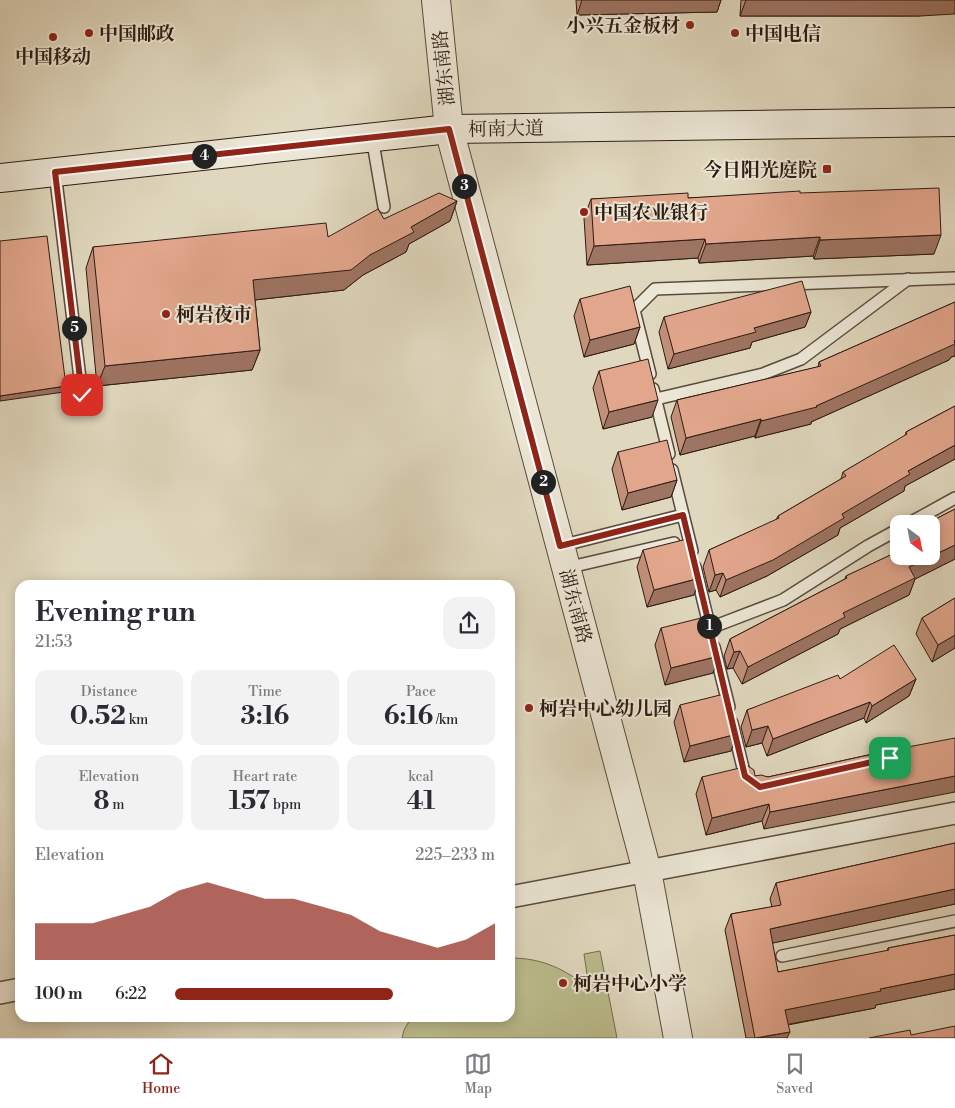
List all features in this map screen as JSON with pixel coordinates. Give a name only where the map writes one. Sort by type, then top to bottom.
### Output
[{"type":"street","name":"湖东南路","points":[[436,0],[449,129],[647,871],[678,1038]]},
{"type":"street","name":"柯南大道","points":[[0,178],[449,129],[955,122]]},
{"type":"street","points":[[515,895],[955,813]]},
{"type":"street","points":[[0,993],[15,990]]},
{"type":"lane","points":[[372,137],[384,207]]},
{"type":"lane","points":[[55,172],[82,395]]},
{"type":"lane","points":[[760,787],[745,776],[634,310],[655,289],[955,278]]},
{"type":"lane","points":[[656,400],[763,374],[801,359],[908,279]]},
{"type":"lane","points":[[924,515],[955,498]]},
{"type":"lane","points":[[563,557],[683,515]]},
{"type":"lane","points":[[710,628],[783,600],[890,534]]},
{"type":"lane","points":[[563,557],[689,539]]},
{"type":"lane","points":[[782,956],[955,921]]},
{"type":"green space","points":[[600,951],[617,1038],[402,1038],[409,1022],[515,1022],[515,958],[543,962],[571,975],[589,988],[584,954]]},
{"type":"building","points":[[939,188],[941,235],[820,240],[820,237],[706,244],[705,239],[594,246],[591,199],[688,193],[688,198],[800,191],[800,193]]},
{"type":"building","points":[[439,193],[457,201],[411,227],[414,232],[370,255],[351,270],[253,280],[260,350],[105,366],[93,247],[326,223],[328,237],[378,209],[384,219]]},
{"type":"building","points":[[47,236],[66,386],[0,396],[0,241]]},
{"type":"building","points":[[802,281],[811,312],[754,328],[756,332],[674,354],[664,317]]},
{"type":"building","points":[[630,286],[640,327],[590,340],[580,299]]},
{"type":"building","points":[[955,302],[955,344],[817,407],[686,438],[677,400],[821,366],[819,362]]},
{"type":"building","points":[[648,359],[658,400],[609,412],[599,371]]},
{"type":"building","points":[[955,406],[955,445],[908,471],[910,474],[842,514],[844,518],[773,560],[726,580],[723,573],[715,575],[709,550],[779,518],[778,516],[846,476],[843,472],[907,434],[906,432]]},
{"type":"building","points":[[667,440],[677,480],[628,493],[618,452]]},
{"type":"building","points":[[955,509],[955,545],[940,552],[940,517]]},
{"type":"building","points":[[691,538],[700,578],[654,590],[643,550]]},
{"type":"building","points":[[890,555],[890,565],[913,565],[909,567],[915,578],[843,613],[845,617],[748,667],[740,651],[734,652],[730,639],[847,578],[846,576]]},
{"type":"building","points":[[955,598],[955,635],[938,645],[922,618]]},
{"type":"building","points":[[709,616],[719,656],[671,668],[661,628]]},
{"type":"building","points":[[894,645],[916,679],[872,706],[870,702],[773,739],[768,726],[752,730],[747,710],[838,675],[840,679]]},
{"type":"building","points":[[728,693],[737,734],[690,746],[680,705]]},
{"type":"building","points":[[955,738],[955,776],[770,812],[769,804],[712,818],[702,777],[748,766],[754,770],[755,776],[768,777]]},
{"type":"building","points":[[955,843],[955,889],[770,929],[778,972],[955,935],[955,974],[785,1010],[790,1032],[755,1038],[731,914],[781,905],[776,883]]},
{"type":"building","points":[[955,1026],[955,1038],[869,1038],[910,1030],[911,1035]]},
{"type":"place","name":"小兴五金板材","points":[[690,25]]},
{"type":"place","name":"中国邮政","points":[[89,33]]},
{"type":"place","name":"中国电信","points":[[735,33]]},
{"type":"place","name":"中国移动","points":[[53,37]]},
{"type":"place","name":"今日阳光庭院","points":[[827,169]]},
{"type":"place","name":"中国农业银行","points":[[584,212]]},
{"type":"place","name":"柯岩夜市","points":[[166,314]]},
{"type":"place","name":"柯岩中心幼儿园","points":[[529,708]]},
{"type":"place","name":"柯岩中心小学","points":[[563,983]]},
{"type":"route","points":[[82,395],[55,172],[449,129],[560,546],[683,515],[745,776],[760,787],[890,758]]}]
